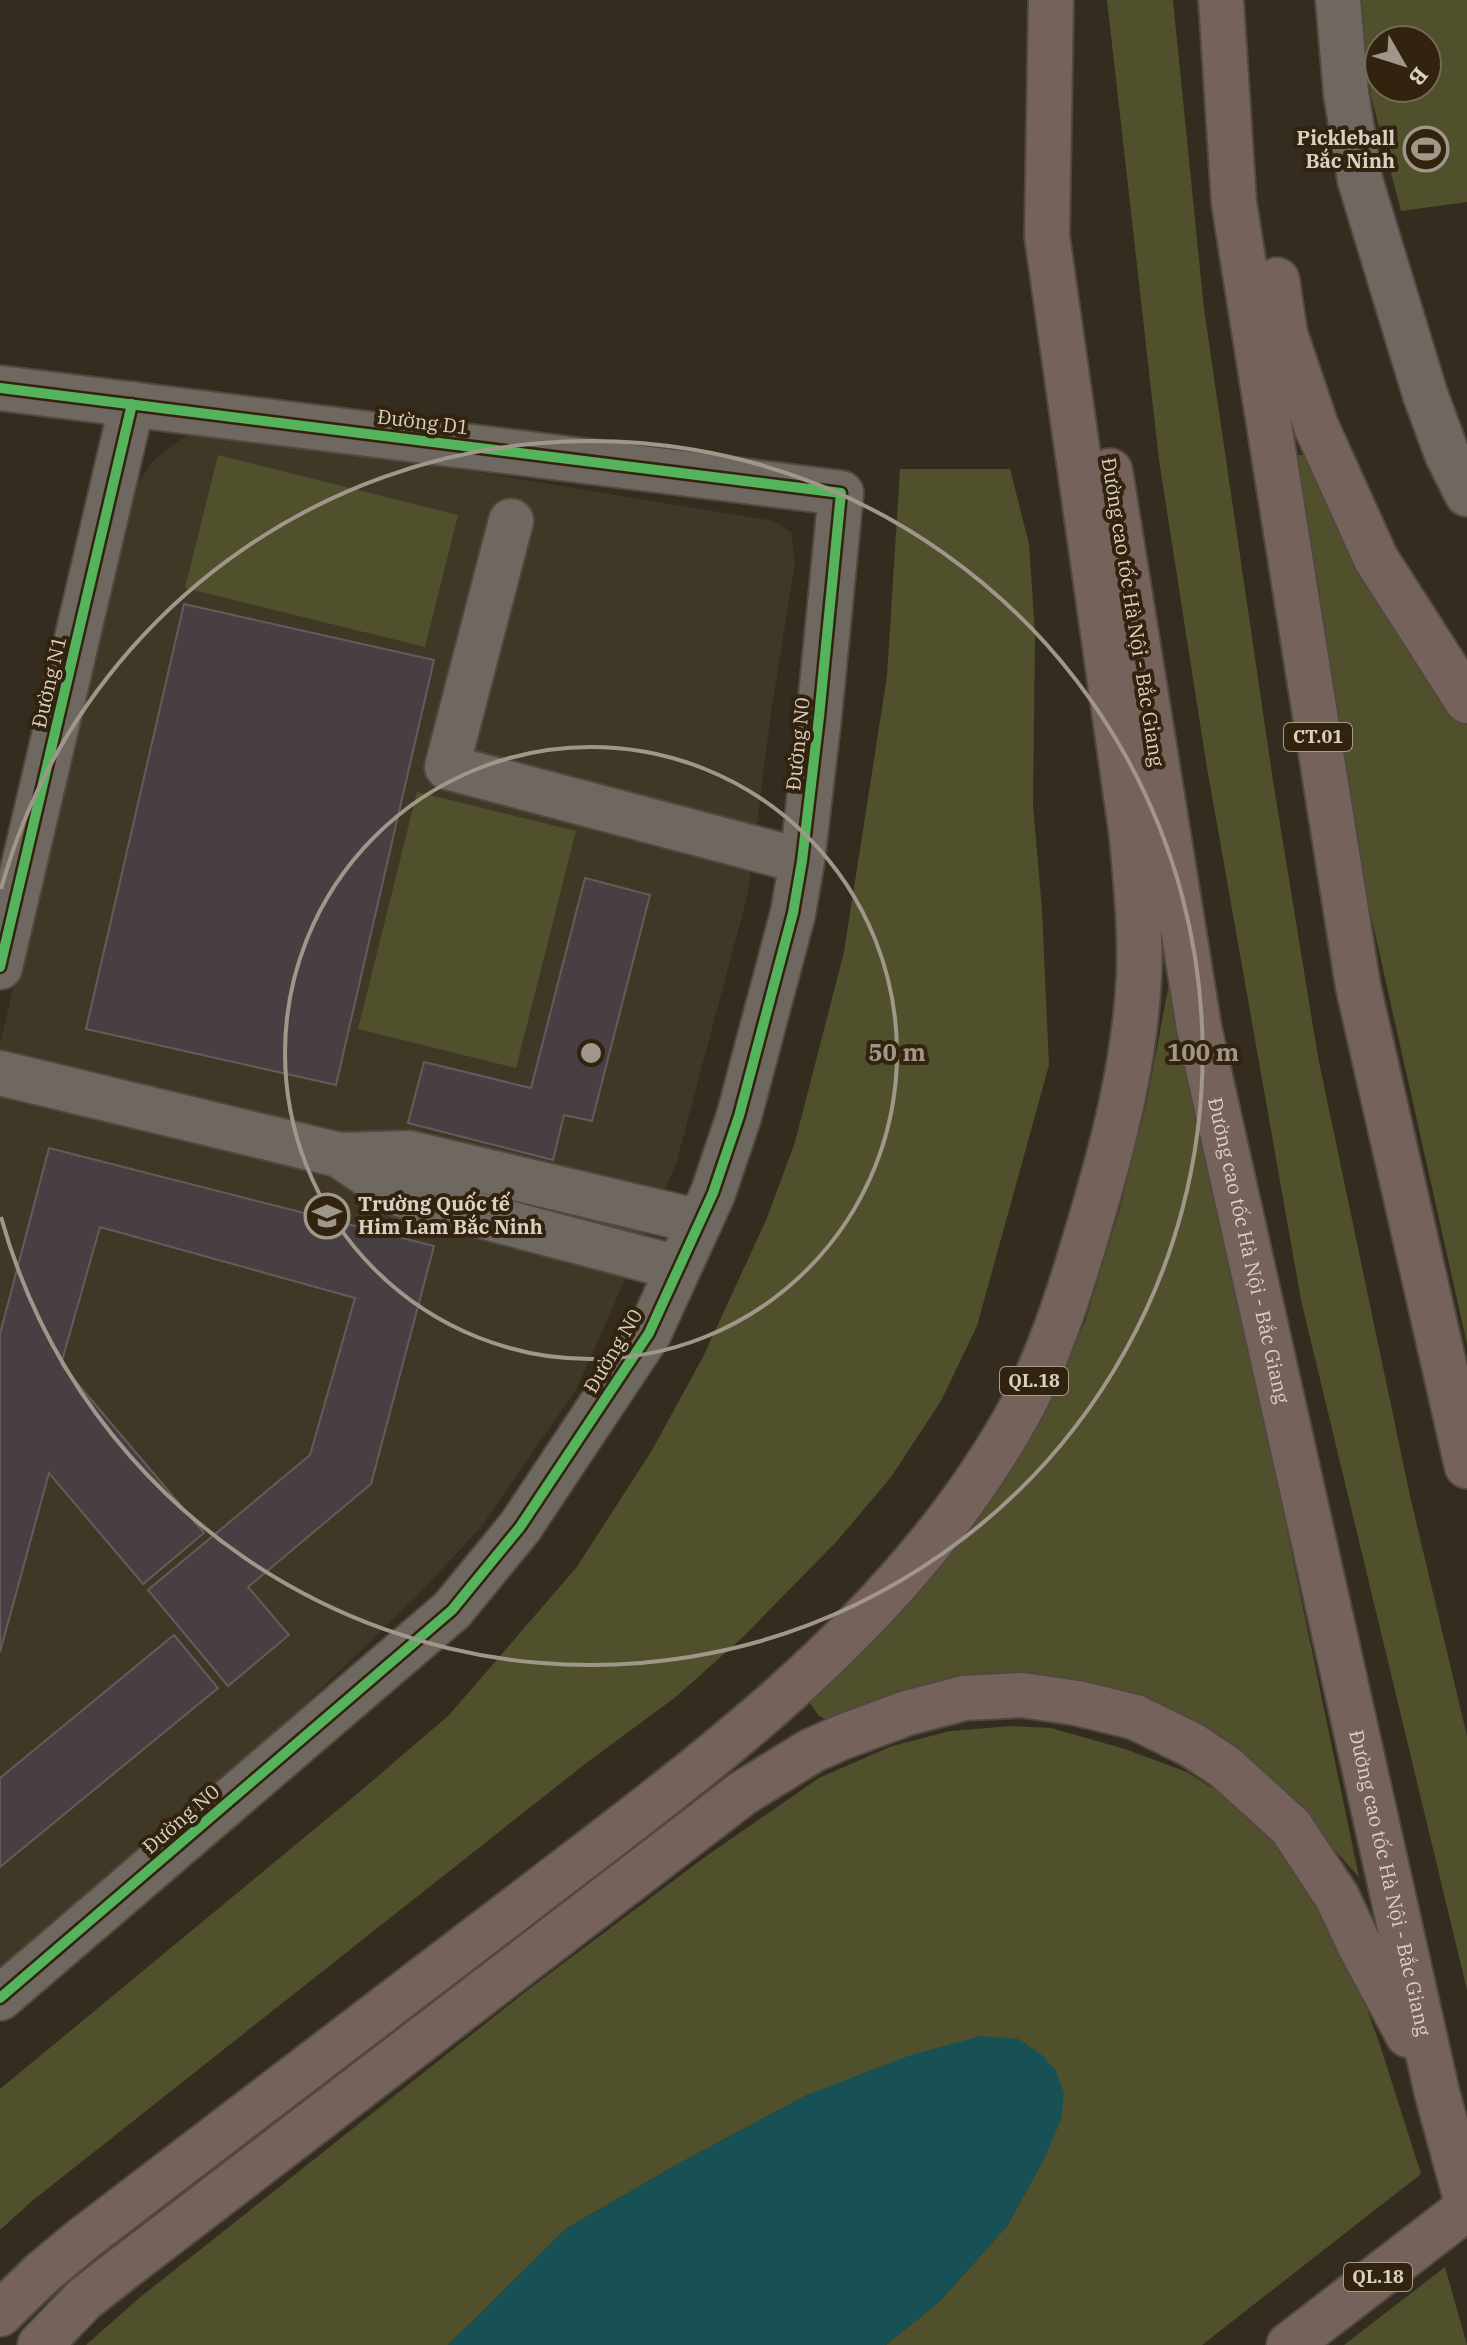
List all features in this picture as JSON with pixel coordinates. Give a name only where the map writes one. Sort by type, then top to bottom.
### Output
[{"type":"highway","name":"Đường cao tốc Hà Nội - Bắc Giang","points":[[1053,0],[1071,222],[1199,1028],[1437,2093],[1467,2205]]},
{"type":"highway","name":"QL.18","points":[[0,2314],[83,2239],[672,1789],[784,1696],[854,1631],[936,1536],[981,1474],[1025,1401],[1068,1295],[1118,1126],[1130,1064],[1139,975],[1132,837],[1047,236],[1053,0]]},
{"type":"highway","name":"CT.01","points":[[1221,0],[1234,203],[1358,986],[1467,1466]]},
{"type":"highway","points":[[1235,0],[1285,334],[1316,426],[1376,559],[1467,701]]},
{"type":"highway","points":[[40,2345],[84,2299],[743,1793],[811,1751],[842,1737],[920,1709],[964,1698],[1022,1695],[1121,1713],[1161,1728],[1225,1767],[1291,1827],[1316,1863],[1337,1897],[1437,2093]]},
{"type":"highway","name":"QL.18","points":[[1289,2345],[1467,2205]]},
{"type":"street","points":[[1338,0],[1346,93],[1360,180],[1425,394],[1447,454],[1467,494]]},
{"type":"street","name":"Đường D1","points":[[0,388],[841,493]]},
{"type":"street","name":"Đường N1","points":[[0,967],[132,404]]},
{"type":"street","name":"Đường N0","points":[[0,1998],[452,1610],[520,1527],[649,1333],[713,1193],[739,1116],[793,913],[802,861],[841,493]]},
{"type":"street","points":[[511,521],[447,767],[802,861]]},
{"type":"street","points":[[0,1073],[339,1155],[409,1153],[700,1222]]},
{"type":"street","points":[[339,1155],[395,1193],[678,1268]]},
{"type":"shaded area","points":[[1107,0],[1173,0],[1204,309],[1273,781],[1318,1057],[1410,1496],[1467,1736],[1467,1990],[1301,1300],[1206,762],[1159,460]]},
{"type":"shaded area","name":"Pickleball Bắc Ninh","points":[[1361,0],[1467,0],[1467,202],[1401,211],[1373,104],[1443,104],[1443,24],[1364,24]]},
{"type":"shaded area","name":"Trường Quốc tế Him Lam Bắc Ninh","points":[[203,427],[774,521],[791,532],[795,563],[771,712],[748,893],[676,1164],[577,1388],[481,1527],[415,1598],[221,1785],[0,1974],[0,1044],[131,495],[153,461]]},
{"type":"shaded area","points":[[218,455],[458,515],[425,647],[185,588]]},
{"type":"shaded area","points":[[1298,455],[1305,455],[1311,460],[1409,648],[1467,724],[1467,1344],[1355,844],[1294,461]]},
{"type":"shaded area","points":[[900,469],[1010,469],[1029,544],[1035,634],[1033,805],[1042,910],[1049,1065],[977,1326],[941,1401],[891,1477],[837,1541],[744,1636],[677,1696],[585,1764],[32,2201],[0,2230],[0,2089],[449,1715],[576,1568],[651,1452],[703,1357],[767,1218],[795,1142],[844,952],[887,676]]},
{"type":"shaded area","points":[[417,792],[576,831],[516,1068],[358,1029]]},
{"type":"shaded area","points":[[1171,973],[1359,1877],[1286,1796],[1007,1677],[944,1679],[827,1720],[819,1716],[807,1699],[874,1641],[971,1526],[1039,1422],[1085,1322],[1120,1208],[1146,1106]]},
{"type":"shaded area","points":[[1012,1726],[1051,1728],[1125,1749],[1187,1772],[1226,1797],[1280,1850],[1311,1884],[1352,1968],[1421,2174],[1202,2345],[886,2345],[940,2301],[1007,2226],[1045,2157],[809,2094],[567,2228],[448,2345],[86,2345],[138,2299],[529,1989],[705,1857],[819,1778],[892,1746],[950,1731]]},
{"type":"shaded area","points":[[1445,2267],[1467,2345],[1344,2345]]},
{"type":"water","points":[[981,2036],[1019,2039],[1043,2056],[1056,2071],[1064,2093],[1061,2120],[1045,2157],[1007,2226],[940,2301],[886,2345],[448,2345],[567,2228],[809,2094],[911,2055]]},
{"type":"building","points":[[184,604],[434,660],[336,1085],[86,1029]]},
{"type":"building","points":[[585,878],[650,895],[592,1121],[564,1115],[553,1160],[408,1123],[424,1062],[531,1088]]},
{"type":"building","points":[[49,1148],[434,1246],[371,1484],[248,1587],[289,1635],[228,1686],[148,1590],[310,1455],[355,1298],[100,1227],[61,1364],[204,1533],[143,1584],[49,1473],[0,1652],[0,1334]]},
{"type":"building","points":[[174,1635],[218,1688],[0,1867],[0,1778]]},
{"type":"cycle path","points":[[0,388],[841,493],[819,717],[793,913],[739,1116],[713,1193],[649,1333],[520,1527],[452,1610],[0,1998]]},
{"type":"cycle path","points":[[0,967],[132,404]]},
{"type":"place","name":"Pickleball Bắc Ninh","points":[[1426,149]]},
{"type":"place","name":"Trường Quốc tế Him Lam Bắc Ninh","points":[[327,1216]]}]
